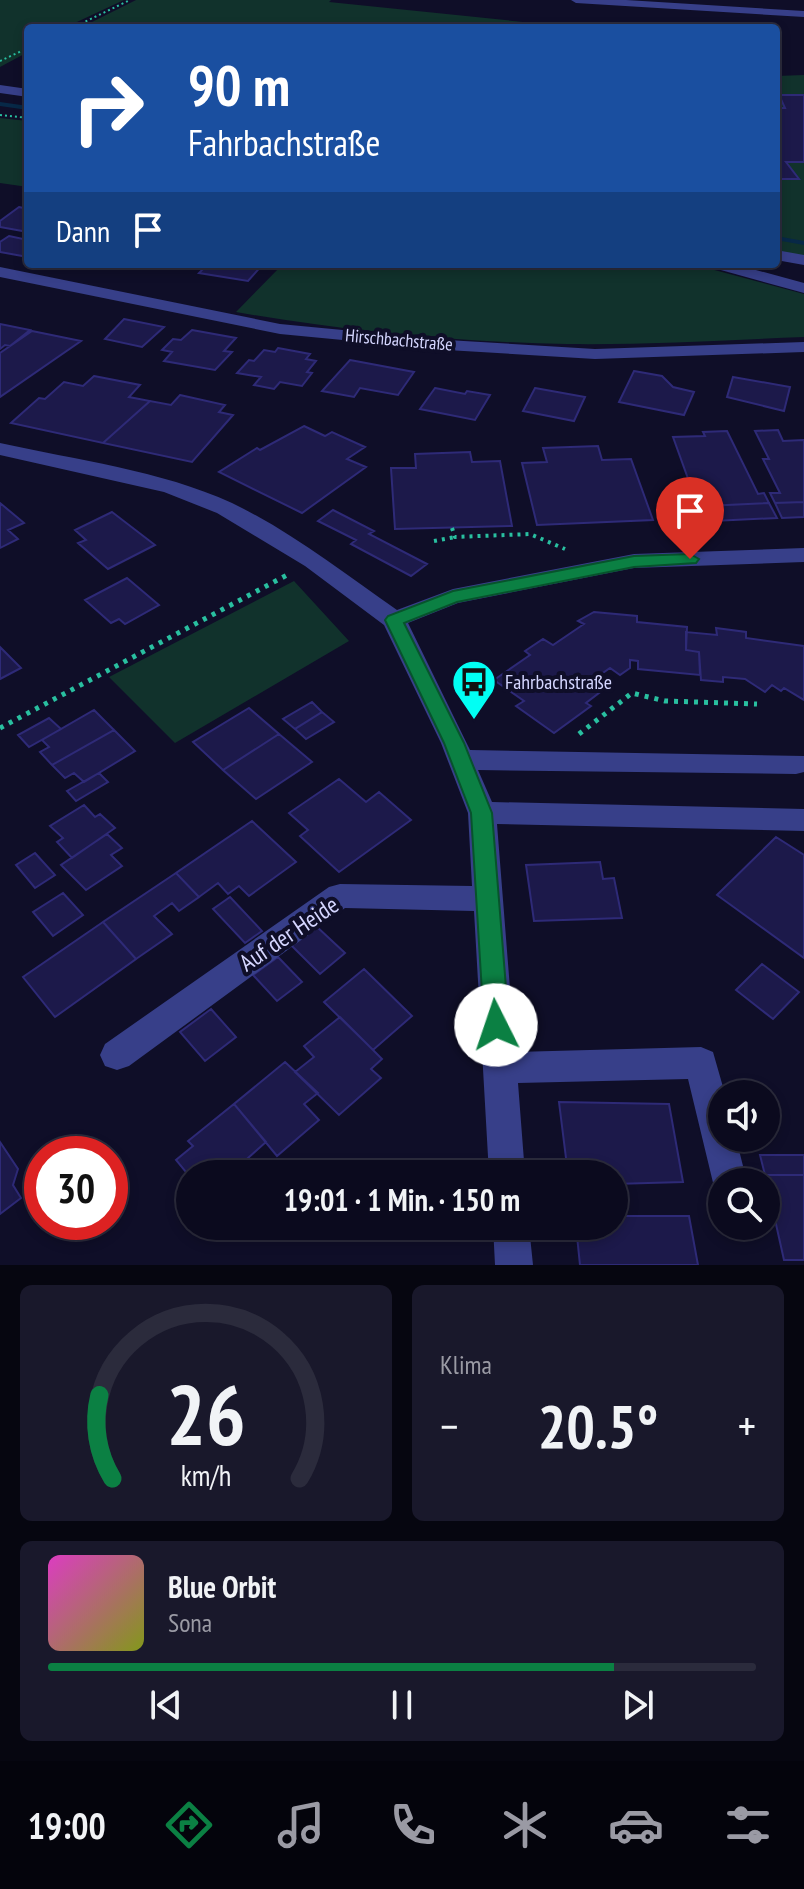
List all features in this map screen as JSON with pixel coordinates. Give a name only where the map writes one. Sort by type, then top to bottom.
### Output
[{"type":"street","points":[[576,0],[804,14]]},
{"type":"street","points":[[0,89],[24,92]]},
{"type":"street","points":[[780,256],[804,260]]},
{"type":"street","points":[[731,268],[804,288]]},
{"type":"street","name":"Hirschbachstraße","points":[[0,272],[280,329],[447,345],[595,354],[804,347]]},
{"type":"street","points":[[0,449],[170,487],[225,508],[313,561],[394,620],[461,760],[482,813],[506,1160]]},
{"type":"street","points":[[394,620],[453,597],[634,561],[804,555]]},
{"type":"street","points":[[461,760],[796,764]]},
{"type":"street","points":[[482,813],[804,820]]},
{"type":"street","name":"Auf der Heide","points":[[117,1055],[340,896],[488,899]]},
{"type":"street","points":[[500,1068],[701,1063],[726,1168]]},
{"type":"street","points":[[512,1240],[514,1265]]},
{"type":"path","points":[[80,24],[130,0]]},
{"type":"path","points":[[0,61],[24,50]]},
{"type":"path","points":[[0,115],[24,118]]},
{"type":"path","points":[[452,528],[455,537]]},
{"type":"path","points":[[434,541],[455,537],[530,534],[568,550],[585,571]]},
{"type":"path","points":[[0,728],[313,561]]},
{"type":"path","points":[[632,693],[665,701],[757,704]]},
{"type":"green space","points":[[0,0],[124,0],[73,24],[24,24],[24,54],[0,67]]},
{"type":"green space","points":[[136,0],[331,0],[329,2],[543,24],[88,24]]},
{"type":"green space","points":[[804,75],[804,259],[780,254],[780,76]]},
{"type":"green space","points":[[0,118],[24,121],[24,186],[0,183]]},
{"type":"green space","points":[[279,268],[707,268],[804,294],[804,337],[626,344],[525,343],[401,334],[236,312]]},
{"type":"green space","points":[[294,581],[349,641],[175,743],[109,677]]},
{"type":"building","points":[[780,95],[804,95],[804,162],[786,162],[799,179],[780,179],[780,108],[785,108]]},
{"type":"building","points":[[19,207],[24,208],[24,231],[0,227],[0,221]]},
{"type":"building","points":[[9,236],[24,239],[24,256],[0,252],[0,242]]},
{"type":"building","points":[[204,268],[259,268],[248,281],[199,273]]},
{"type":"building","points":[[124,319],[164,327],[142,347],[105,339]]},
{"type":"building","points":[[0,324],[30,330],[10,346],[0,349]]},
{"type":"building","points":[[192,330],[236,338],[224,351],[232,352],[215,370],[164,361],[172,352],[162,350],[173,339],[181,340]]},
{"type":"building","points":[[32,331],[81,341],[0,397],[0,353]]},
{"type":"building","points":[[278,348],[310,354],[306,359],[316,361],[307,372],[312,373],[302,386],[280,382],[274,389],[254,385],[261,377],[237,373],[264,350],[275,352]]},
{"type":"building","points":[[350,360],[414,372],[398,395],[360,388],[354,397],[322,391]]},
{"type":"building","points":[[634,371],[662,376],[673,387],[694,392],[684,415],[619,402]]},
{"type":"building","points":[[94,376],[140,385],[129,397],[150,401],[103,443],[11,423],[39,398],[45,399],[64,382],[83,386]]},
{"type":"building","points":[[733,377],[790,387],[784,411],[727,397]]},
{"type":"building","points":[[435,388],[490,395],[475,420],[420,409]]},
{"type":"building","points":[[535,388],[585,397],[574,421],[523,411]]},
{"type":"building","points":[[180,395],[225,405],[219,412],[233,415],[192,462],[103,443],[150,401],[171,405]]},
{"type":"building","points":[[304,426],[325,436],[332,432],[365,447],[347,459],[366,467],[302,513],[219,472],[257,448],[260,450]]},
{"type":"building","points":[[778,430],[783,441],[804,440],[804,502],[775,503],[770,493],[780,493],[763,459],[769,459],[755,431]]},
{"type":"building","points":[[727,431],[758,494],[764,493],[769,503],[685,507],[677,487],[691,487],[673,437],[705,436],[703,432]]},
{"type":"building","points":[[598,446],[602,460],[631,459],[653,520],[537,525],[522,463],[547,462],[543,448]]},
{"type":"building","points":[[470,452],[472,462],[500,461],[512,526],[395,529],[391,468],[416,468],[415,454]]},
{"type":"building","points":[[804,502],[804,517],[782,518],[775,503]]},
{"type":"building","points":[[0,503],[24,523],[8,530],[18,539],[0,548]]},
{"type":"building","points":[[769,503],[777,518],[692,522],[685,507]]},
{"type":"building","points":[[333,510],[374,531],[369,534],[427,564],[411,576],[351,544],[356,540],[318,521]]},
{"type":"building","points":[[112,512],[155,545],[108,569],[78,543],[86,540],[75,530]]},
{"type":"building","points":[[127,578],[159,605],[125,624],[119,619],[111,623],[85,600]]},
{"type":"building","points":[[594,612],[637,616],[637,622],[687,627],[686,650],[699,652],[700,675],[638,669],[638,661],[630,660],[630,668],[620,675],[610,668],[600,675],[612,683],[586,703],[591,706],[554,733],[516,706],[524,701],[494,680],[530,655],[525,651],[543,639],[553,645],[584,624],[578,621]]},
{"type":"building","points":[[716,628],[746,632],[746,638],[804,646],[804,700],[772,685],[765,692],[745,679],[723,677],[723,682],[701,680],[699,652],[686,650],[686,632],[717,635]]},
{"type":"building","points":[[0,647],[21,668],[0,679]]},
{"type":"building","points":[[312,702],[322,712],[295,729],[283,719]]},
{"type":"building","points":[[249,708],[279,734],[223,770],[193,742]]},
{"type":"building","points":[[94,710],[114,730],[52,765],[40,752],[49,747],[42,740]]},
{"type":"building","points":[[322,712],[334,722],[306,739],[295,729]]},
{"type":"building","points":[[49,718],[61,729],[29,747],[18,735]]},
{"type":"building","points":[[114,730],[135,751],[84,782],[74,773],[65,778],[52,765]]},
{"type":"building","points":[[279,734],[312,762],[256,799],[223,770]]},
{"type":"building","points":[[99,773],[108,782],[76,801],[67,791]]},
{"type":"building","points":[[339,779],[366,802],[379,792],[411,820],[339,872],[300,836],[308,830],[289,813]]},
{"type":"building","points":[[84,805],[95,817],[100,814],[115,828],[72,858],[57,842],[63,838],[50,826]]},
{"type":"building","points":[[252,821],[296,862],[249,896],[239,886],[228,894],[218,883],[199,897],[176,873]]},
{"type":"building","points":[[107,834],[122,848],[111,855],[122,866],[86,890],[61,865]]},
{"type":"building","points":[[776,837],[804,855],[804,958],[717,895]]},
{"type":"building","points":[[35,853],[55,875],[35,888],[16,865]]},
{"type":"building","points":[[600,862],[603,879],[614,878],[622,918],[534,921],[526,865]]},
{"type":"building","points":[[176,873],[199,897],[179,911],[172,903],[154,916],[172,934],[136,959],[103,922]]},
{"type":"building","points":[[63,893],[83,915],[53,936],[33,912]]},
{"type":"building","points":[[230,897],[262,931],[245,943],[213,909]]},
{"type":"building","points":[[103,922],[136,959],[55,1017],[23,977]]},
{"type":"building","points":[[316,926],[345,953],[320,974],[291,945]]},
{"type":"building","points":[[278,957],[302,982],[277,1001],[253,975]]},
{"type":"building","points":[[762,964],[799,992],[773,1019],[736,990]]},
{"type":"building","points":[[364,969],[412,1016],[373,1050],[324,1002]]},
{"type":"building","points":[[211,1009],[236,1037],[205,1061],[180,1032]]},
{"type":"building","points":[[340,1017],[382,1059],[371,1069],[381,1078],[339,1115],[295,1072],[314,1057],[304,1046]]},
{"type":"building","points":[[285,1062],[318,1093],[304,1104],[319,1120],[277,1156],[234,1104]]},
{"type":"building","points":[[559,1102],[669,1104],[683,1182],[628,1184],[628,1160],[566,1160]]},
{"type":"building","points":[[234,1104],[266,1142],[246,1160],[176,1160],[193,1146],[188,1141]]},
{"type":"building","points":[[0,1142],[18,1169],[13,1185],[21,1198],[0,1214]]},
{"type":"building","points":[[760,1155],[804,1155],[804,1175],[780,1175],[780,1168],[763,1168]]},
{"type":"building","points":[[780,1175],[804,1175],[804,1260],[784,1260],[780,1240]]},
{"type":"building","points":[[628,1216],[689,1216],[698,1265],[580,1265],[577,1240],[628,1240]]},
{"type":"waterway","points":[[0,104],[24,107]]},
{"type":"waterway","points":[[780,239],[804,243]]},
{"type":"place","name":"Fahrbachstraße","points":[[474,721]]},
{"type":"route","points":[[496,1025],[482,813],[454,743],[394,620],[453,597],[634,561],[690,559]]}]
